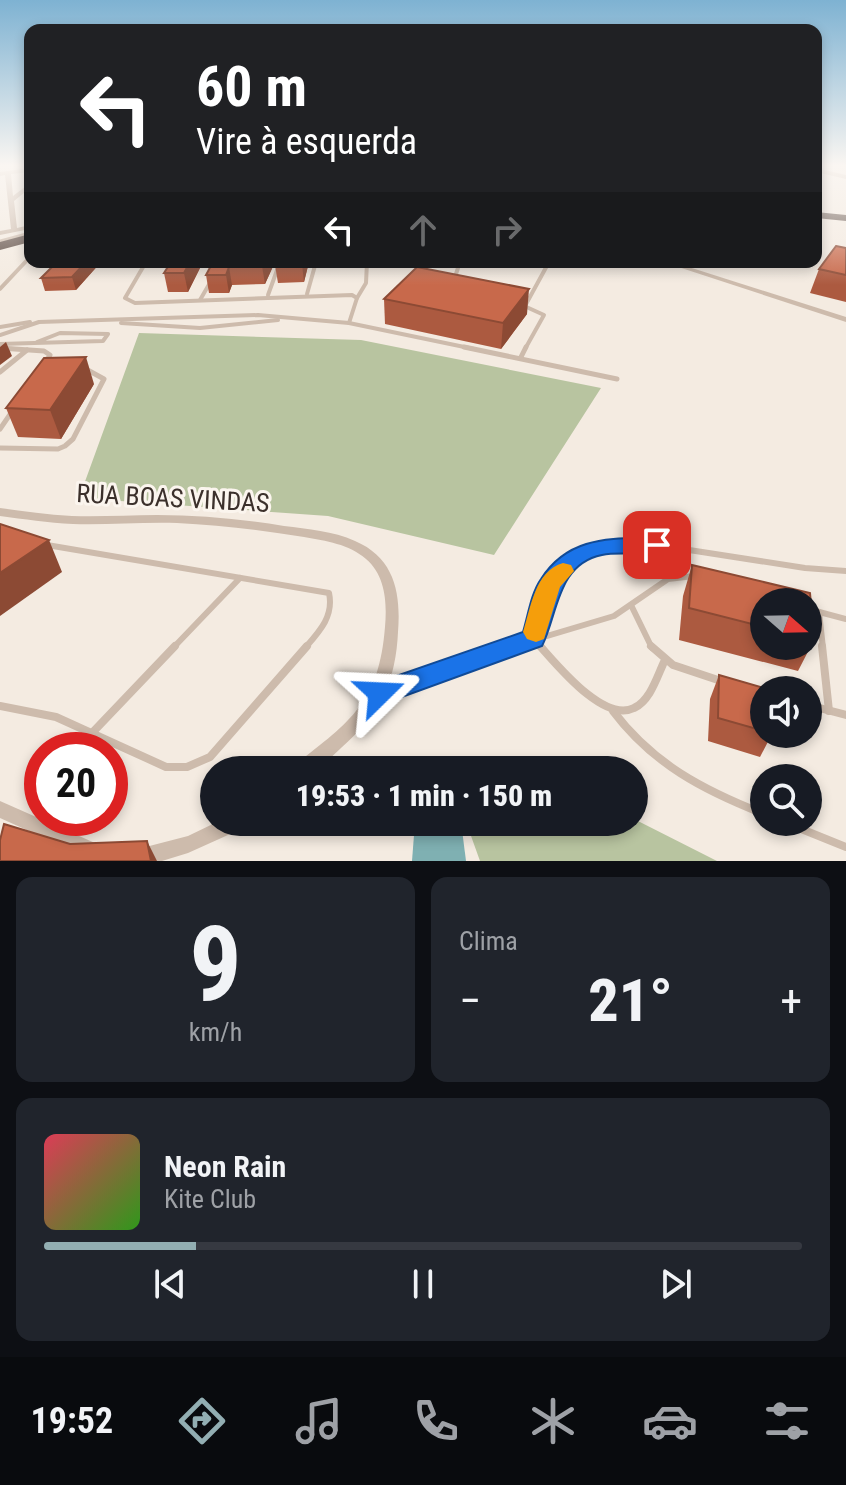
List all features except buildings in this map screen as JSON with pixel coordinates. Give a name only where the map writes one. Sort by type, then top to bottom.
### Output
[{"type":"highway","points":[[822,219],[846,221]]},
{"type":"highway","points":[[0,243],[24,237]]},
{"type":"street","points":[[12,204],[14,230]]},
{"type":"street","points":[[0,233],[24,228]]},
{"type":"street","points":[[685,268],[846,320]]},
{"type":"street","name":"RUA BOAS VINDAS","points":[[0,512],[70,520],[160,519],[245,523],[351,544],[377,562],[390,587],[392,633],[380,693],[366,715],[318,756]]},
{"type":"street","points":[[0,809],[89,849],[118,856],[180,848],[213,836]]},
{"type":"lane","points":[[0,289],[24,263]]},
{"type":"lane","points":[[142,268],[125,298],[129,302],[150,304],[307,294],[352,295],[357,298]]},
{"type":"lane","points":[[268,296],[278,268]]},
{"type":"lane","points":[[307,294],[314,268]]},
{"type":"lane","points":[[349,323],[357,298],[366,283],[367,268]]},
{"type":"lane","points":[[449,292],[458,268]]},
{"type":"lane","points":[[525,306],[546,268]]},
{"type":"lane","points":[[200,300],[214,275]]},
{"type":"lane","points":[[510,303],[544,315],[521,357]]},
{"type":"lane","points":[[112,322],[158,316],[220,315],[349,323],[617,379]]},
{"type":"lane","points":[[0,327],[39,322],[248,325],[285,319]]},
{"type":"lane","points":[[0,335],[39,322]]},
{"type":"lane","points":[[0,346],[103,341],[108,334],[60,333],[37,342]]},
{"type":"lane","points":[[0,346],[44,351],[62,360]]},
{"type":"lane","points":[[0,372],[28,349]]},
{"type":"lane","points":[[41,368],[50,355]]},
{"type":"lane","points":[[0,448],[58,449],[73,439],[104,379],[74,365]]},
{"type":"lane","points":[[0,429],[16,405]]},
{"type":"lane","points":[[0,418],[8,418]]},
{"type":"lane","points":[[39,544],[329,593],[332,607],[321,630],[210,757],[187,767],[166,767],[128,750]]},
{"type":"lane","points":[[534,639],[550,583],[576,558],[596,547],[657,545],[805,568],[846,571]]},
{"type":"lane","points":[[380,693],[534,639],[614,616],[668,579],[695,576],[710,581]]},
{"type":"lane","points":[[92,732],[240,578]]},
{"type":"lane","points":[[631,605],[643,638],[664,662],[677,669],[735,685]]},
{"type":"lane","points":[[822,613],[846,619]]},
{"type":"lane","points":[[534,639],[597,702],[612,710],[632,740],[661,765],[703,789],[750,808]]},
{"type":"lane","points":[[822,642],[829,711]]},
{"type":"lane","points":[[612,710],[635,709],[644,699],[664,662]]},
{"type":"lane","points":[[0,706],[56,717],[89,732]]},
{"type":"lane","points":[[822,709],[846,715]]},
{"type":"lane","points":[[819,836],[846,847]]},
{"type":"green space","points":[[139,333],[361,340],[601,388],[494,555],[328,516],[79,498]]},
{"type":"green space","points":[[648,826],[717,861],[480,861],[471,836],[648,836]]},
{"type":"water","points":[[414,836],[463,836],[466,861],[412,861]]},
{"type":"slow traffic","points":[[536,632],[550,583],[563,571]]},
{"type":"route","points":[[380,693],[463,661],[534,639],[550,583],[576,558],[596,547],[657,545]]}]
